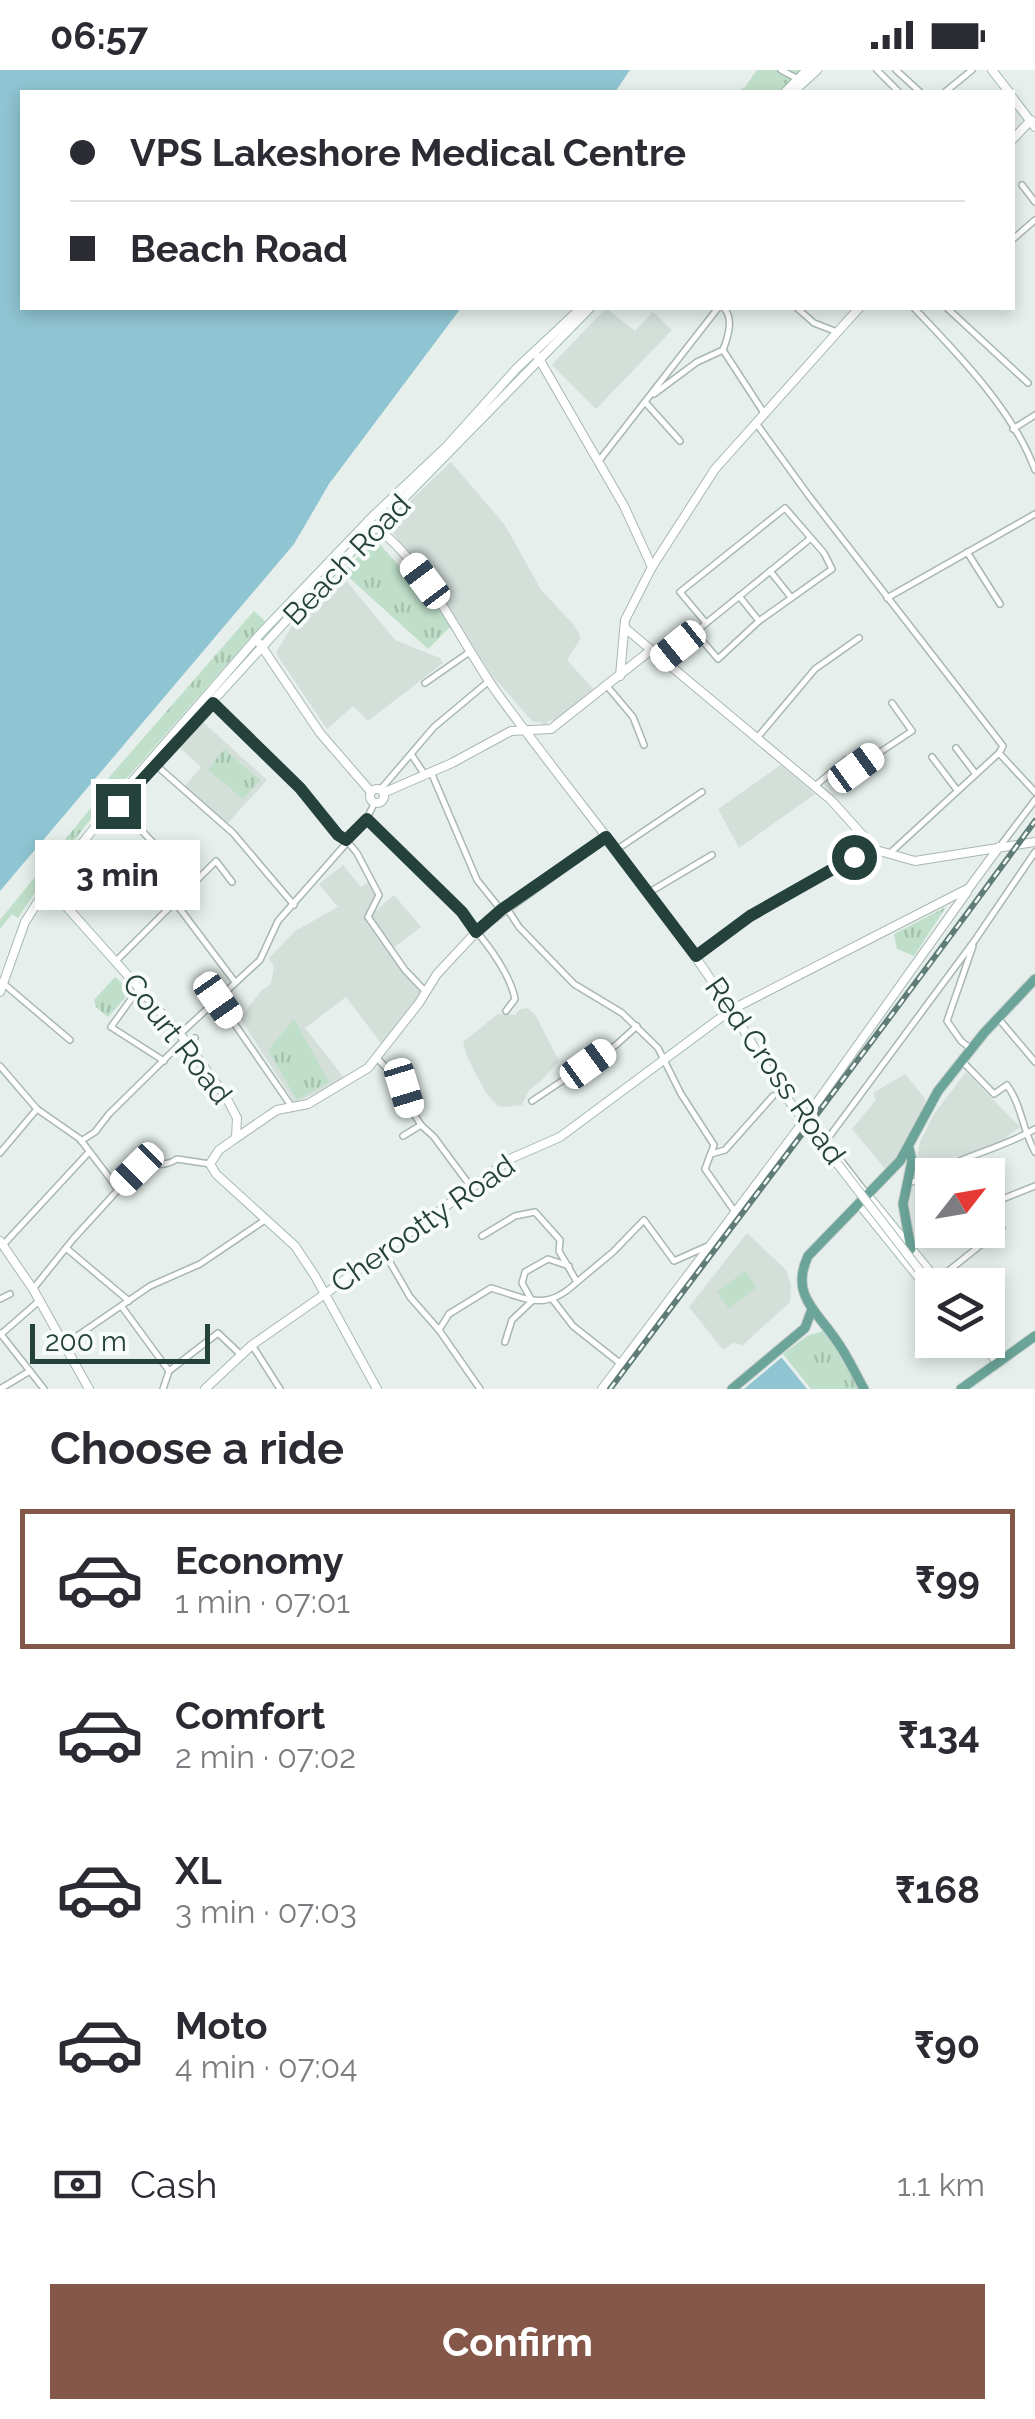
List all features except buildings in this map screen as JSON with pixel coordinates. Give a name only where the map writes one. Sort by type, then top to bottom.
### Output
[{"type":"main road","points":[[864,1389],[831,1332],[812,1309],[802,1290],[800,1272],[808,1256],[860,1206],[909,1148],[938,1091],[1035,978]]},
{"type":"main road","points":[[909,1148],[912,1162],[903,1204],[910,1249]]},
{"type":"main road","points":[[732,1389],[794,1338],[807,1324],[812,1309]]},
{"type":"main road","points":[[794,1338],[814,1329],[831,1332]]},
{"type":"main road","points":[[961,1389],[1034,1340]]},
{"type":"street","points":[[781,70],[798,87]]},
{"type":"street","points":[[798,87],[807,70]]},
{"type":"street","points":[[798,87],[816,70]]},
{"type":"street","points":[[877,70],[897,90]]},
{"type":"street","points":[[896,70],[918,90]]},
{"type":"street","points":[[947,90],[972,70]]},
{"type":"street","points":[[992,70],[1007,90]]},
{"type":"street","points":[[1015,100],[1034,121],[1015,137]]},
{"type":"street","points":[[1022,186],[1035,202]]},
{"type":"street","points":[[1015,237],[1035,220]]},
{"type":"street","name":"Beach Road","points":[[2,988],[25,922],[48,886],[106,815],[255,640],[372,524],[517,368],[579,310]]},
{"type":"street","name":"Beach Road","points":[[106,815],[157,766],[372,524],[464,440],[538,357],[563,338],[588,310]]},
{"type":"street","points":[[598,462],[719,310]]},
{"type":"street","points":[[647,401],[698,362],[723,350],[730,318],[723,310]]},
{"type":"street","points":[[799,310],[814,323],[837,332]]},
{"type":"street","points":[[620,676],[625,620],[652,566],[715,469],[857,310]]},
{"type":"street","points":[[916,310],[953,348],[1013,429],[1035,470]]},
{"type":"street","points":[[949,310],[1028,383]]},
{"type":"street","points":[[723,350],[764,413]]},
{"type":"street","points":[[538,357],[652,566]]},
{"type":"street","points":[[647,401],[680,441]]},
{"type":"street","points":[[1013,429],[1035,415]]},
{"type":"street","points":[[756,423],[1003,746],[889,854]]},
{"type":"street","points":[[695,632],[718,659],[790,596],[832,569],[784,508],[680,592],[706,623]]},
{"type":"street","points":[[887,598],[1035,514]]},
{"type":"street","name":"Red Cross Road","points":[[372,524],[420,574],[489,681],[696,956],[776,1084],[918,1268]]},
{"type":"street","points":[[662,660],[810,538]]},
{"type":"street","points":[[967,552],[1000,604]]},
{"type":"street","points":[[770,571],[790,596]]},
{"type":"street","points":[[739,596],[759,621]]},
{"type":"street","points":[[625,628],[815,786],[871,846],[914,861],[1035,842]]},
{"type":"street","points":[[757,738],[816,669],[859,638]]},
{"type":"street","points":[[255,640],[320,733],[378,792]]},
{"type":"street","points":[[540,750],[551,729],[651,650]]},
{"type":"street","points":[[426,682],[470,651]]},
{"type":"street","points":[[81,1141],[96,1132],[109,1114],[260,960],[278,921],[367,819],[374,802],[371,799],[434,727],[489,681]]},
{"type":"street","points":[[608,686],[633,716],[644,745]]},
{"type":"street","points":[[213,703],[300,788],[357,853],[379,895],[368,917],[404,970],[425,992]]},
{"type":"street","points":[[815,786],[846,760],[856,768],[912,730],[892,703]]},
{"type":"street","points":[[378,792],[428,774],[510,731],[551,729]]},
{"type":"street","points":[[956,748],[976,773]]},
{"type":"street","points":[[999,753],[1035,792]]},
{"type":"street","points":[[411,754],[428,774],[477,880],[574,984],[622,1013],[665,1057],[681,1094],[714,1145],[705,1169],[734,1212]]},
{"type":"street","points":[[932,758],[957,790]]},
{"type":"street","points":[[157,766],[233,833],[294,905]]},
{"type":"street","points":[[616,850],[702,792]]},
{"type":"street","points":[[999,848],[1035,800]]},
{"type":"street","points":[[118,806],[164,854]]},
{"type":"street","points":[[367,819],[462,912],[512,986],[515,999],[506,1011]]},
{"type":"street","points":[[236,1138],[277,1110],[308,1104],[368,1068],[437,974],[476,932],[606,837]]},
{"type":"street","points":[[696,956],[750,916],[871,846]]},
{"type":"street","name":"Cherootty Road","points":[[205,1389],[252,1345],[512,1158],[560,1137],[731,1010],[970,888],[999,848]]},
{"type":"street","points":[[925,1268],[826,1141],[1035,852]]},
{"type":"street","points":[[648,893],[712,854]]},
{"type":"street","points":[[116,961],[216,862],[232,882]]},
{"type":"street","name":"Court Road","points":[[48,886],[186,1039],[237,1118],[236,1138],[219,1150],[210,1164]]},
{"type":"street","points":[[602,1389],[970,888]]},
{"type":"street","points":[[176,904],[235,982]]},
{"type":"street","points":[[971,1049],[948,1021],[975,940]]},
{"type":"street","points":[[139,987],[110,1027],[164,1061]]},
{"type":"street","points":[[2,988],[70,1040]]},
{"type":"street","points":[[218,1000],[292,1107]]},
{"type":"street","points":[[998,1018],[1035,1062]]},
{"type":"street","points":[[532,1101],[636,1026]]},
{"type":"street","points":[[376,1057],[404,1088],[421,1126],[434,1137],[471,1187]]},
{"type":"street","points":[[962,1061],[994,1094],[1006,1085],[1020,1104],[1025,1134],[1035,1152]]},
{"type":"street","points":[[0,1066],[37,1110],[81,1141],[118,1189]]},
{"type":"street","points":[[711,1154],[725,1150],[773,1096]]},
{"type":"street","points":[[0,1153],[37,1110]]},
{"type":"street","points":[[403,1136],[421,1126]]},
{"type":"street","points":[[909,1180],[919,1182],[939,1168],[997,1148],[1035,1129]]},
{"type":"street","points":[[90,1152],[2,1243],[90,1389]]},
{"type":"street","points":[[33,1290],[118,1189],[146,1164],[168,1165],[178,1160],[210,1164],[294,1246],[377,1389]]},
{"type":"street","points":[[955,1268],[1002,1228],[992,1211],[995,1202],[1035,1186]]},
{"type":"street","points":[[860,1206],[915,1273]]},
{"type":"street","points":[[482,1236],[515,1216],[535,1212],[560,1240],[559,1251],[576,1282]]},
{"type":"street","points":[[64,1345],[150,1286],[200,1264],[267,1218]]},
{"type":"street","points":[[439,1330],[448,1314],[491,1288],[532,1301],[552,1300],[613,1252],[644,1220],[674,1261],[710,1245]]},
{"type":"street","points":[[66,1248],[130,1301]]},
{"type":"street","points":[[382,1249],[410,1297],[439,1330],[480,1389]]},
{"type":"street","points":[[532,1301],[522,1283],[525,1272],[548,1259],[569,1266]]},
{"type":"street","points":[[0,1299],[10,1294]]},
{"type":"street","points":[[39,1300],[0,1334],[44,1389]]},
{"type":"street","points":[[552,1300],[573,1326],[621,1364]]},
{"type":"street","points":[[505,1342],[512,1320],[532,1301]]},
{"type":"street","points":[[122,1307],[170,1371]]},
{"type":"street","points":[[161,1388],[170,1371],[218,1333],[242,1355]]},
{"type":"street","points":[[252,1345],[280,1389]]},
{"type":"street","points":[[994,1358],[997,1362]]},
{"type":"street","points":[[0,1389],[30,1371]]},
{"type":"shaded area","points":[[604,310],[635,331],[653,312],[672,330],[596,409],[552,365]]},
{"type":"shaded area","points":[[451,462],[504,524],[542,591],[581,638],[567,660],[593,689],[557,720],[548,721],[547,728],[533,722],[491,674],[438,592],[386,524]]},
{"type":"shaded area","points":[[340,573],[395,640],[440,658],[443,663],[368,721],[353,706],[327,729],[277,651],[294,623]]},
{"type":"shaded area","points":[[202,721],[267,780],[227,824],[185,786],[201,767],[179,747]]},
{"type":"shaded area","points":[[781,765],[815,794],[739,848],[718,809]]},
{"type":"shaded area","points":[[343,865],[361,887],[368,882],[376,895],[364,917],[422,994],[383,1046],[346,997],[305,1028],[345,1079],[295,1103],[240,1018],[271,984],[274,967],[269,958],[295,931],[338,907],[319,884]]},
{"type":"shaded area","points":[[394,895],[421,927],[393,948],[370,916]]},
{"type":"shaded area","points":[[528,1008],[559,1061],[529,1090],[522,1105],[498,1106],[486,1093],[463,1042],[498,1014],[515,1015]]},
{"type":"shaded area","points":[[966,1072],[1020,1127],[996,1145],[952,1158],[917,1158],[934,1114]]},
{"type":"shaded area","points":[[905,1074],[926,1100],[905,1147],[887,1171],[852,1129],[876,1100],[873,1093]]},
{"type":"shaded area","points":[[747,1233],[786,1270],[791,1284],[790,1302],[743,1345],[733,1343],[723,1350],[689,1307]]},
{"type":"green space","points":[[757,70],[806,70],[787,90],[739,90]]},
{"type":"green space","points":[[375,539],[452,625],[428,649],[343,572]]},
{"type":"green space","points":[[254,611],[265,621],[90,820],[18,918],[12,914],[0,929],[0,920],[102,794],[98,790]]},
{"type":"green space","points":[[224,749],[260,780],[243,799],[208,770]]},
{"type":"green space","points":[[946,907],[914,956],[897,949],[894,934]]},
{"type":"green space","points":[[115,977],[131,991],[108,1017],[94,1000]]},
{"type":"green space","points":[[294,1019],[329,1082],[297,1100],[268,1050]]},
{"type":"green space","points":[[745,1271],[757,1287],[729,1309],[717,1292]]},
{"type":"green space","points":[[823,1331],[859,1389],[811,1389],[783,1354],[807,1336]]},
{"type":"water","points":[[0,70],[630,70],[616,90],[20,90],[20,310],[460,310],[329,484],[294,544],[0,891]]},
{"type":"water","points":[[781,1358],[807,1389],[744,1389]]},
{"type":"railway","points":[[610,1389],[1035,821]]},
{"type":"route","points":[[118,806],[213,703],[300,788],[338,835],[346,840],[367,819],[462,912],[476,932],[501,910],[606,837],[696,956],[750,916],[854,857]]}]
